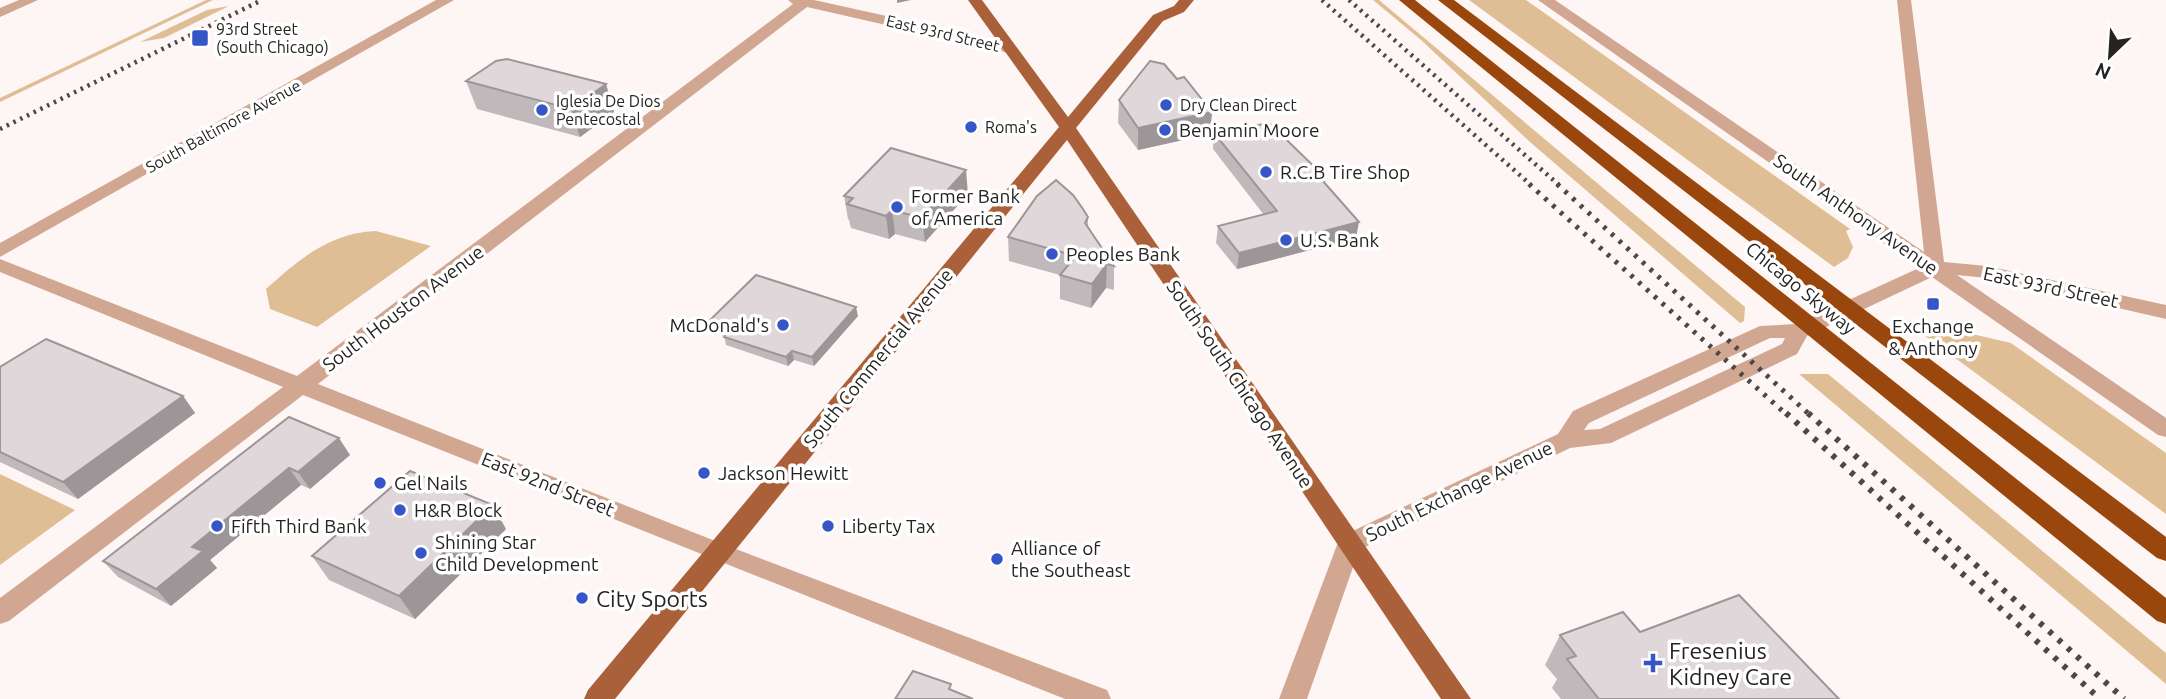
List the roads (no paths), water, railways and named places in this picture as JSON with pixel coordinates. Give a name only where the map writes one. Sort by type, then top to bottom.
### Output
[{"type":"highway","name":"Chicago Skyway","points":[[1406,0],[2166,613]]},
{"type":"highway","name":"Chicago Skyway","points":[[1445,0],[2166,551]]},
{"type":"main road","name":"South South Chicago Avenue","points":[[975,0],[1067,127],[1457,699]]},
{"type":"main road","points":[[1158,18],[1156,4],[1159,0]]},
{"type":"main road","name":"South Commercial Avenue","points":[[598,699],[1158,18],[1179,9],[1187,0]]},
{"type":"street","points":[[0,13],[31,0]]},
{"type":"street","name":"South Baltimore Avenue","points":[[0,251],[447,0]]},
{"type":"street","name":"South Anthony Avenue","points":[[1545,0],[2166,429]]},
{"type":"street","points":[[1903,0],[1935,268]]},
{"type":"street","name":"East 93rd Street","points":[[800,1],[1009,48]]},
{"type":"street","name":"South Houston Avenue","points":[[0,613],[800,1]]},
{"type":"street","name":"East 92nd Street","points":[[0,265],[719,553],[1097,699]]},
{"type":"street","name":"East 93rd Street","points":[[1935,268],[1987,272],[2166,312]]},
{"type":"street","name":"South Exchange Avenue","points":[[1293,699],[1349,544],[1566,440],[1603,437],[1790,349],[1799,331],[1935,268]]},
{"type":"railway","points":[[0,129],[262,0]]},
{"type":"railway","points":[[1322,0],[1531,185]]},
{"type":"railway","points":[[1349,0],[1559,185]]},
{"type":"railway","points":[[1529,184],[1787,415]]},
{"type":"railway","points":[[1557,184],[1810,415]]},
{"type":"railway","points":[[1786,413],[2100,699]]},
{"type":"railway","points":[[1808,413],[2124,699]]},
{"type":"place","name":"93rd Street (South Chicago)","points":[[200,38]]},
{"type":"place","name":"Dry Clean Direct","points":[[1166,105]]},
{"type":"place","name":"Iglesia De Dios Pentecostal","points":[[542,110]]},
{"type":"place","name":"Roma's","points":[[971,127]]},
{"type":"place","name":"Benjamin Moore","points":[[1165,130]]},
{"type":"place","name":"R.C.B Tire Shop","points":[[1266,172]]},
{"type":"place","name":"Former Bank of America","points":[[897,207]]},
{"type":"place","name":"U.S. Bank","points":[[1286,240]]},
{"type":"place","name":"Peoples Bank","points":[[1052,254]]},
{"type":"place","name":"Exchange & Anthony","points":[[1933,304]]},
{"type":"place","name":"McDonald's","points":[[783,325]]},
{"type":"place","name":"Jackson Hewitt","points":[[704,473]]},
{"type":"place","name":"Gel Nails","points":[[380,483]]},
{"type":"place","name":"H&R Block","points":[[400,510]]},
{"type":"place","name":"Fifth Third Bank","points":[[217,526]]},
{"type":"place","name":"Liberty Tax","points":[[828,526]]},
{"type":"place","name":"Shining Star Child Development","points":[[421,553]]},
{"type":"place","name":"Alliance of the Southeast","points":[[997,559]]},
{"type":"place","name":"City Sports","points":[[582,598]]},
{"type":"place","name":"Fresenius Kidney Care","points":[[1653,663]]}]
